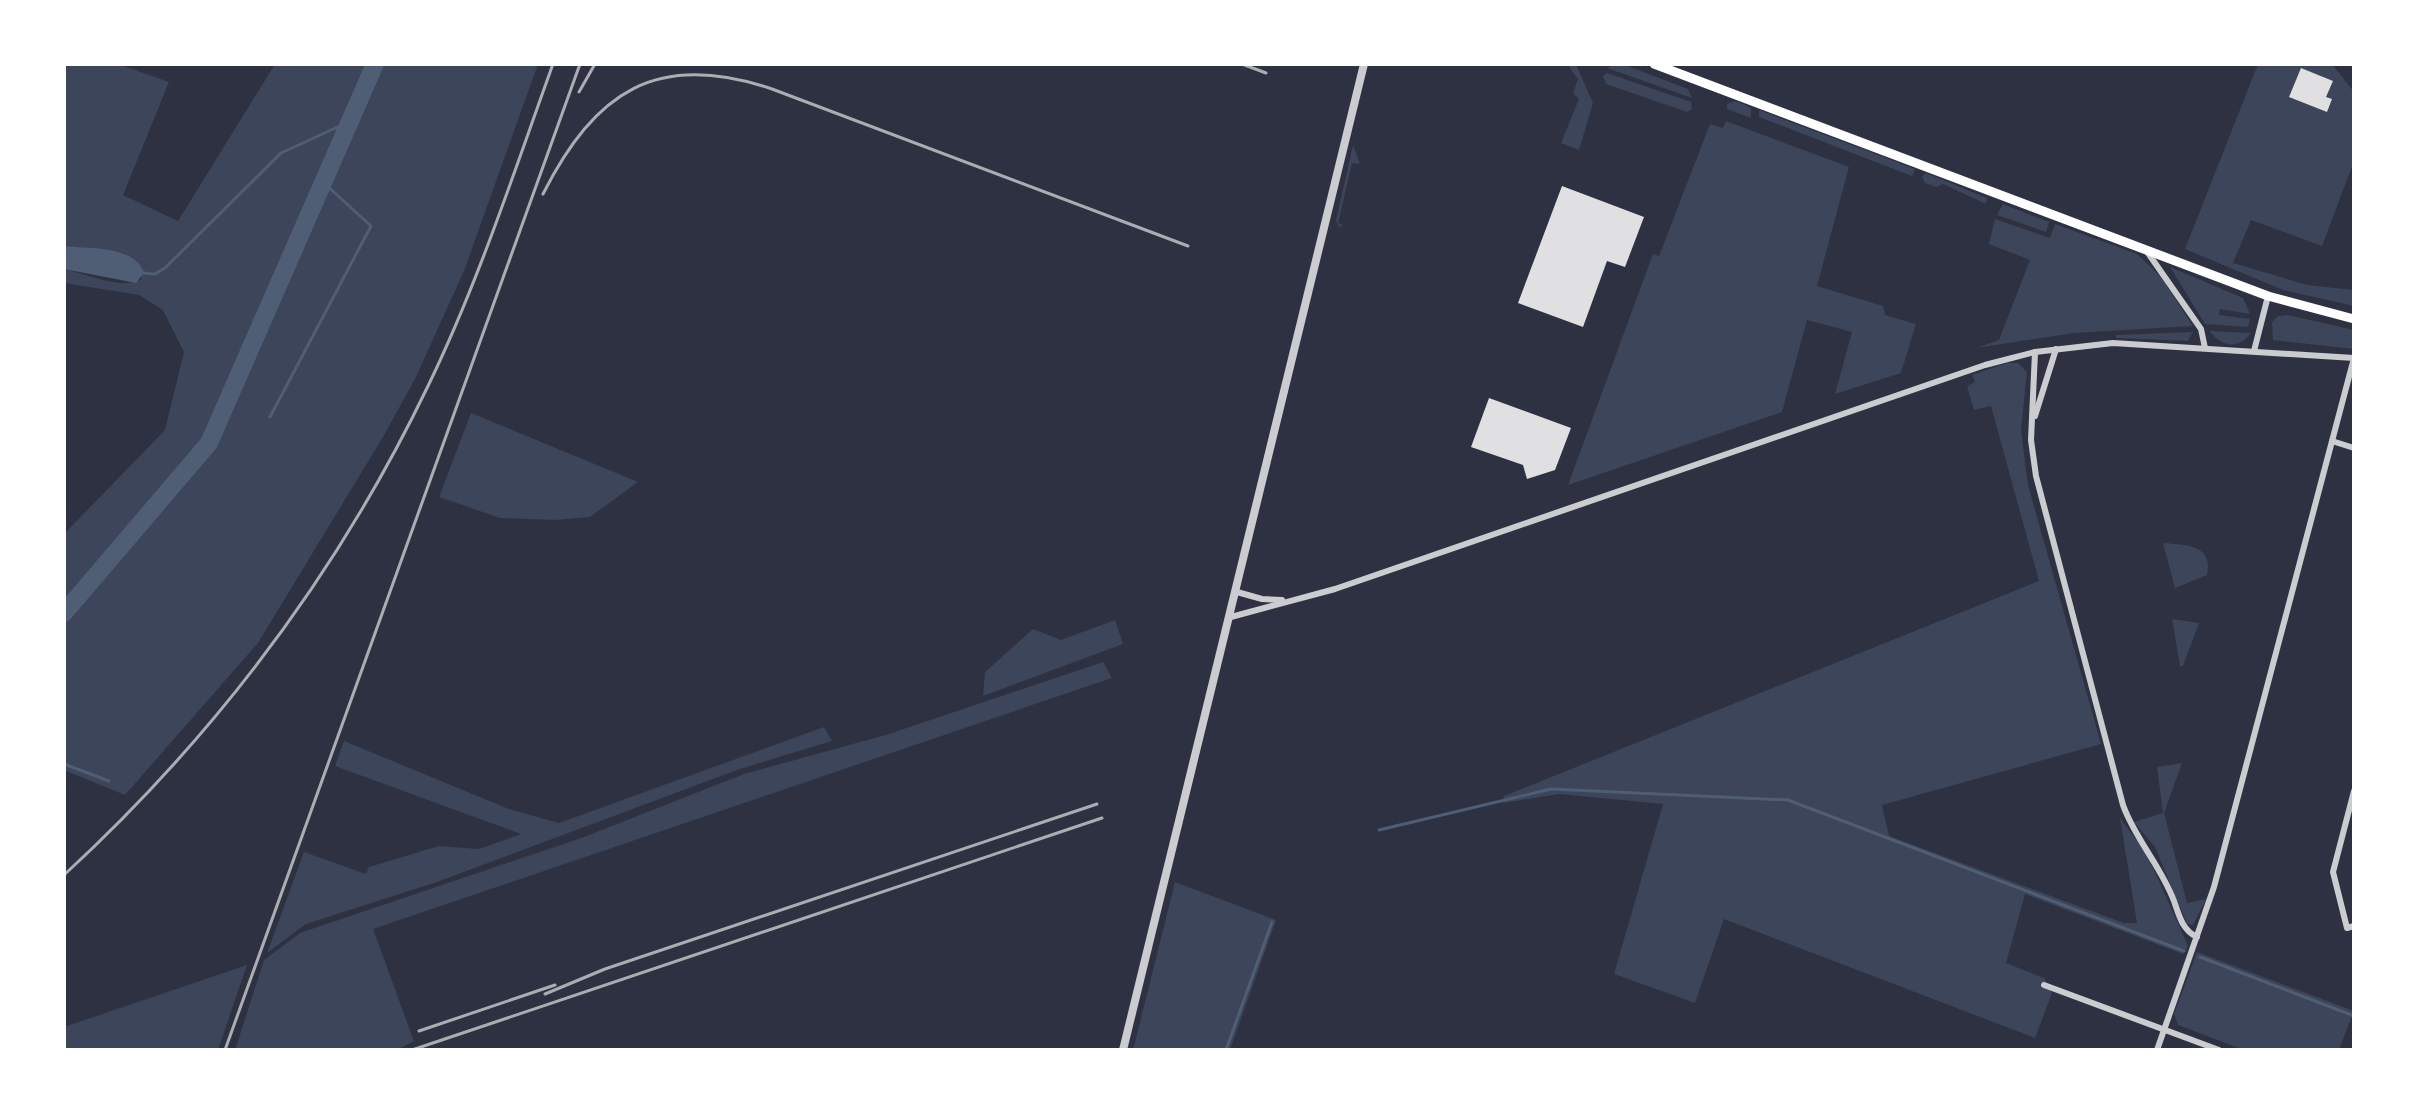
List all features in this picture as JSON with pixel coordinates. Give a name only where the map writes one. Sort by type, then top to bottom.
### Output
[{"type":"main road","points":[[1654,64],[2268,296],[2354,319]]},
{"type":"street","points":[[1123,1050],[1364,64]]},
{"type":"street","points":[[2146,250],[2201,329],[2205,348]]},
{"type":"street","points":[[2254,351],[2268,296]]},
{"type":"street","points":[[1231,617],[1349,584],[1985,365],[2035,352],[2113,343],[2354,358],[2218,874],[2157,1050]]},
{"type":"street","points":[[2033,424],[2056,349]]},
{"type":"street","points":[[2035,352],[2031,449],[2123,805],[2129,822],[2150,851],[2170,890],[2183,926],[2197,937]]},
{"type":"street","points":[[2332,441],[2354,448]]},
{"type":"street","points":[[1237,592],[1262,599],[1294,600]]},
{"type":"street","points":[[2354,791],[2333,872],[2347,928],[2354,926]]},
{"type":"street","points":[[2044,985],[2219,1050]]},
{"type":"shaded area","points":[[64,64],[118,64],[169,82],[123,195],[178,221],[275,64],[538,64],[464,271],[415,379],[383,437],[258,643],[125,795],[64,770],[64,613],[68,609],[64,606],[64,534],[165,430],[184,352],[163,310],[139,295],[64,283],[64,269],[115,282],[142,279],[123,253],[64,246]]},
{"type":"shaded area","points":[[1567,64],[1576,64],[1593,103],[1579,150],[1561,143],[1579,99],[1573,93],[1578,79]]},
{"type":"shaded area","points":[[2258,64],[2332,64],[2354,92],[2354,161],[2322,246],[2251,220],[2233,263],[2307,285],[2354,290],[2354,306],[2283,290],[2185,249]]},
{"type":"shaded area","points":[[1625,65],[1688,89],[1692,98],[1607,68]]},
{"type":"shaded area","points":[[1607,73],[1691,102],[1692,109],[1687,112],[1606,84],[1603,76]]},
{"type":"shaded area","points":[[1736,101],[1751,108],[1751,118],[1727,109],[1727,104]]},
{"type":"shaded area","points":[[1759,110],[1915,169],[1912,176],[1759,117]]},
{"type":"shaded area","points":[[1726,121],[1849,167],[1817,286],[1883,306],[1885,315],[1916,324],[1901,373],[1835,394],[1852,332],[1807,320],[1782,412],[1568,485],[1653,254],[1659,256],[1710,124],[1723,128]]},
{"type":"shaded area","points":[[1353,145],[1360,164],[1352,163],[1338,223],[1343,225],[1340,228],[1336,221]]},
{"type":"shaded area","points":[[1926,173],[1987,198],[1986,204],[1943,184],[1936,187],[1925,183],[1922,177]]},
{"type":"shaded area","points":[[2003,204],[2049,222],[2046,232],[1997,215]]},
{"type":"shaded area","points":[[1995,219],[2050,238],[2055,224],[2137,254],[2161,277],[2193,326],[2074,333],[1976,348],[1999,340],[2030,260],[1989,244]]},
{"type":"shaded area","points":[[64,246],[121,253],[131,257],[144,273],[136,283],[64,269]]},
{"type":"shaded area","points":[[2170,267],[2243,298],[2250,314],[2220,309],[2219,315],[2250,319],[2248,327],[2205,324]]},
{"type":"shaded area","points":[[2288,315],[2354,330],[2354,349],[2273,340],[2272,322],[2278,316]]},
{"type":"shaded area","points":[[2193,332],[2188,341],[2116,338],[2116,335]]},
{"type":"shaded area","points":[[2210,332],[2251,333],[2241,342],[2230,344],[2220,341]]},
{"type":"shaded area","points":[[2007,363],[2018,363],[2027,372],[2021,430],[2028,485],[2101,744],[1882,805],[1889,836],[2124,923],[2137,923],[2120,818],[2147,854],[2188,946],[2183,954],[2025,894],[2006,963],[2044,978],[2052,993],[2035,1038],[1724,919],[1695,1003],[1614,974],[1663,804],[1559,794],[1503,803],[1504,796],[2039,581],[1991,406],[1974,410],[1967,386],[1975,382],[1972,375]]},
{"type":"shaded area","points":[[471,413],[638,482],[590,517],[555,520],[500,518],[439,497]]},
{"type":"shaded area","points":[[2163,543],[2188,546],[2202,552],[2208,565],[2207,575],[2175,588]]},
{"type":"shaded area","points":[[2172,619],[2199,623],[2183,666],[2180,666]]},
{"type":"shaded area","points":[[1115,620],[1123,644],[983,696],[985,672],[1033,629],[1061,640]]},
{"type":"shaded area","points":[[1103,662],[1112,678],[373,929],[414,1041],[397,1050],[235,1050],[264,960],[300,933],[584,837],[744,774],[889,734]]},
{"type":"shaded area","points":[[824,727],[832,741],[737,770],[437,882],[306,924],[267,953],[304,852],[366,874],[369,867],[439,846],[479,849],[521,834],[335,766],[344,741],[509,809],[559,823]]},
{"type":"shaded area","points":[[2182,763],[2164,813],[2187,903],[2206,899],[2193,925],[2187,924],[2155,847],[2134,822],[2163,813],[2157,767]]},
{"type":"shaded area","points":[[1175,882],[1276,920],[1230,1050],[1133,1050]]},
{"type":"shaded area","points":[[2197,952],[2354,1011],[2339,1050],[2244,1050],[2178,1025],[2174,1014]]},
{"type":"shaded area","points":[[247,965],[218,1050],[64,1050],[64,1027]]},
{"type":"building","points":[[2301,68],[2333,81],[2326,97],[2332,99],[2327,112],[2289,97]]},
{"type":"building","points":[[1562,186],[1644,217],[1625,267],[1607,261],[1583,327],[1518,303]]},
{"type":"building","points":[[1489,398],[1571,428],[1555,470],[1527,479],[1523,465],[1471,447]]},
{"type":"waterway","points":[[64,613],[209,443],[375,64]]},
{"type":"waterway","points":[[144,273],[155,274],[165,268],[281,153],[353,120]]},
{"type":"waterway","points":[[270,417],[371,226],[325,184]]},
{"type":"waterway","points":[[64,764],[109,781]]},
{"type":"waterway","points":[[1379,830],[1551,789],[1788,800],[2184,951]]},
{"type":"waterway","points":[[1226,1050],[1272,922]]},
{"type":"waterway","points":[[2200,957],[2354,1016]]},
{"type":"railway","points":[[64,875],[172,766],[222,708],[314,585],[355,521],[393,454],[446,347],[495,227],[553,64]]},
{"type":"railway","points":[[225,1050],[580,64]]},
{"type":"railway","points":[[579,92],[595,64]]},
{"type":"railway","points":[[1242,64],[1266,73]]},
{"type":"railway","points":[[543,194],[584,129],[608,106],[634,89],[662,78],[695,75],[731,78],[772,89],[1188,246]]},
{"type":"railway","points":[[545,994],[605,969],[1097,804]]},
{"type":"railway","points":[[412,1050],[1102,818]]},
{"type":"railway","points":[[419,1031],[555,985]]}]
